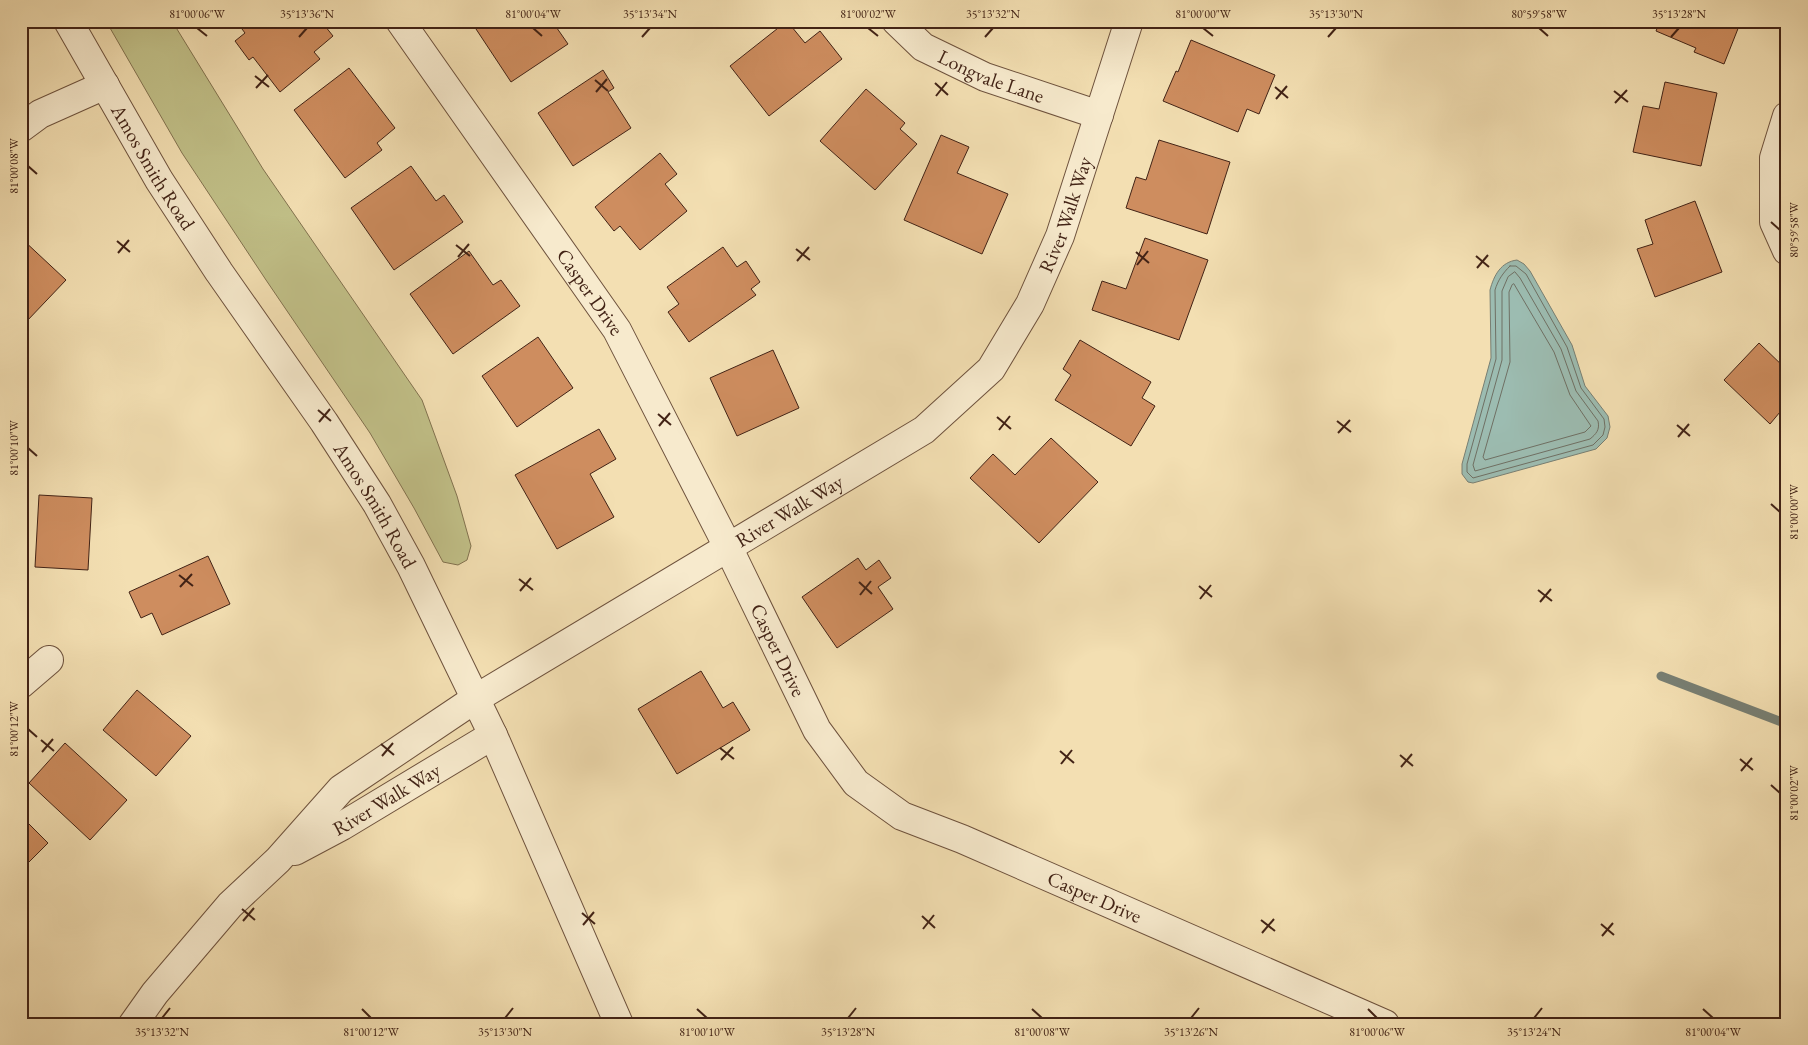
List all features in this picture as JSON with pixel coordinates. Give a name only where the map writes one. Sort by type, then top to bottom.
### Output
[{"type":"street","name":"Amos Smith Road","points":[[68,21],[159,180],[219,272],[324,422],[377,504],[411,566],[493,735],[618,1024]]},
{"type":"street","name":"Casper Drive","points":[[400,21],[617,330],[728,547],[816,730],[856,783],[902,816],[962,839],[1385,1024]]},
{"type":"street","name":"Longvale Lane","points":[[896,21],[923,47],[985,77],[1099,115]]},
{"type":"street","name":"River Walk Way","points":[[133,1024],[155,992],[230,905],[278,860],[341,789],[476,698],[924,430],[991,369],[1030,304],[1060,236],[1128,21]]},
{"type":"street","points":[[21,128],[40,114],[105,85]]},
{"type":"street","points":[[1787,116],[1774,158],[1774,222],[1787,251]]},
{"type":"street","points":[[21,684],[49,660]]},
{"type":"street","name":"River Walk Way","points":[[278,860],[342,826],[493,735]]},
{"type":"shaded area","points":[[106,21],[172,21],[263,169],[422,400],[457,496],[471,546],[467,560],[458,565],[443,562],[370,433],[182,153]]},
{"type":"water","points":[[1517,260],[1530,271],[1572,345],[1585,386],[1608,416],[1610,427],[1607,438],[1596,449],[1473,483],[1468,482],[1462,474],[1462,464],[1491,358],[1490,290],[1502,266]]},
{"type":"building","points":[[236,21],[321,21],[333,36],[314,52],[320,59],[280,92],[253,57],[249,60],[235,41],[245,33]]},
{"type":"building","points":[[488,21],[552,21],[568,44],[511,82],[476,29]]},
{"type":"building","points":[[787,21],[805,43],[820,31],[842,59],[769,116],[730,66]]},
{"type":"building","points":[[1660,21],[1741,21],[1724,64],[1694,52],[1696,48],[1656,31]]},
{"type":"building","points":[[1191,40],[1275,75],[1259,114],[1247,109],[1238,132],[1163,101],[1176,71],[1178,72]]},
{"type":"building","points":[[349,68],[395,128],[377,143],[382,150],[345,178],[294,110]]},
{"type":"building","points":[[603,70],[614,88],[608,92],[631,128],[573,166],[538,113]]},
{"type":"building","points":[[1665,82],[1717,93],[1701,166],[1633,152],[1643,106],[1659,109]]},
{"type":"building","points":[[866,89],[905,123],[900,129],[917,144],[875,190],[820,141]]},
{"type":"building","points":[[941,135],[969,147],[957,173],[1008,194],[982,254],[904,220]]},
{"type":"building","points":[[1159,140],[1230,162],[1207,234],[1126,208],[1136,177],[1146,180]]},
{"type":"building","points":[[660,153],[677,174],[665,184],[687,211],[640,250],[620,226],[614,231],[595,207]]},
{"type":"building","points":[[411,166],[436,201],[444,195],[463,222],[394,270],[351,208]]},
{"type":"building","points":[[1695,201],[1722,272],[1655,297],[1637,249],[1653,244],[1645,220]]},
{"type":"building","points":[[21,238],[66,280],[26,322],[21,317]]},
{"type":"building","points":[[1145,238],[1208,260],[1179,340],[1092,310],[1102,281],[1126,289]]},
{"type":"building","points":[[723,247],[737,267],[746,261],[760,282],[751,289],[756,295],[689,342],[668,312],[679,304],[667,287]]},
{"type":"building","points":[[469,251],[493,285],[501,280],[520,306],[453,354],[410,294]]},
{"type":"building","points":[[538,337],[573,388],[517,427],[482,376]]},
{"type":"building","points":[[1080,340],[1151,382],[1142,398],[1155,406],[1131,446],[1055,400],[1071,375],[1063,369]]},
{"type":"building","points":[[1759,343],[1787,370],[1787,418],[1780,412],[1770,424],[1724,380]]},
{"type":"building","points":[[773,350],[799,408],[737,436],[710,378]]},
{"type":"building","points":[[599,429],[616,459],[590,474],[614,517],[557,549],[515,475]]},
{"type":"building","points":[[1051,438],[1098,482],[1039,543],[970,478],[993,454],[1015,475]]},
{"type":"building","points":[[39,495],[92,498],[88,570],[35,567]]},
{"type":"building","points":[[208,556],[230,604],[162,635],[152,613],[141,618],[129,592]]},
{"type":"building","points":[[858,558],[866,570],[879,560],[891,578],[878,587],[893,609],[837,648],[802,597]]},
{"type":"building","points":[[701,671],[723,708],[733,702],[750,730],[677,774],[638,709]]},
{"type":"building","points":[[137,690],[191,736],[156,776],[103,730]]},
{"type":"building","points":[[65,743],[127,800],[90,840],[29,783]]},
{"type":"building","points":[[21,816],[48,843],[21,870]]},
{"type":"waterway","points":[[1661,676],[1787,724]]}]
